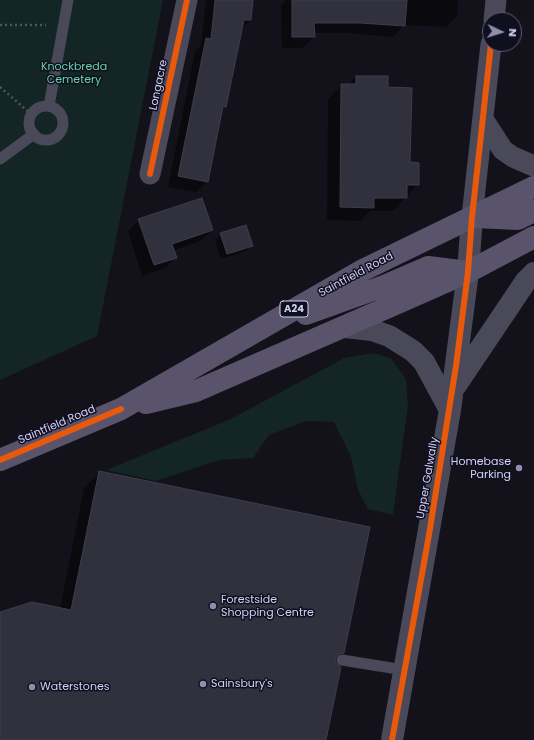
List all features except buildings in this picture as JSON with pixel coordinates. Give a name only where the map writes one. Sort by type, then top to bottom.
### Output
[{"type":"main road","name":"Saintfield Road","points":[[0,460],[121,408],[361,271],[534,187]]},
{"type":"main road","points":[[472,217],[518,219],[534,212]]},
{"type":"main road","name":"Saintfield Road","points":[[121,408],[196,390],[345,327],[468,272],[534,237]]},
{"type":"main road","points":[[254,332],[384,286],[428,267],[468,272]]},
{"type":"street","name":"Longacre","points":[[150,174],[187,0]]},
{"type":"street","points":[[495,12],[496,0]]},
{"type":"street","points":[[472,217],[490,52]]},
{"type":"street","points":[[483,119],[503,150],[513,157],[534,166]]},
{"type":"street","name":"Upper Galwally","points":[[392,740],[450,410],[468,272],[472,217]]},
{"type":"street","points":[[453,388],[518,293],[534,273]]},
{"type":"street","points":[[345,327],[372,330],[389,336],[413,351],[424,362],[450,410]]},
{"type":"lane","points":[[49,106],[68,0]]},
{"type":"lane","points":[[49,106],[59,112],[62,117],[62,128],[59,134],[49,140],[38,138],[29,125],[31,114],[39,108],[49,106]]},
{"type":"lane","points":[[0,159],[34,134]]},
{"type":"lane","points":[[342,660],[404,670]]},
{"type":"path","points":[[0,25],[63,25]]},
{"type":"path","points":[[0,87],[31,114]]},
{"type":"green space","name":"Knockbreda Cemetery","points":[[0,0],[163,0],[97,336],[0,380]]},
{"type":"green space","points":[[373,353],[391,358],[406,379],[408,405],[393,515],[368,509],[358,490],[351,457],[334,422],[306,421],[269,435],[253,458],[219,460],[156,481],[106,470],[231,419],[344,358]]},
{"type":"cycle path","points":[[150,174],[187,0]]},
{"type":"cycle path","points":[[392,740],[429,535],[456,366],[468,272],[472,217],[490,52]]},
{"type":"cycle path","points":[[0,460],[121,409]]},
{"type":"place","name":"Homebase Parking","points":[[519,468]]},
{"type":"place","name":"Forestside Shopping Centre","points":[[213,606]]},
{"type":"place","name":"Sainsbury's","points":[[203,684]]},
{"type":"place","name":"Waterstones","points":[[32,687]]}]
